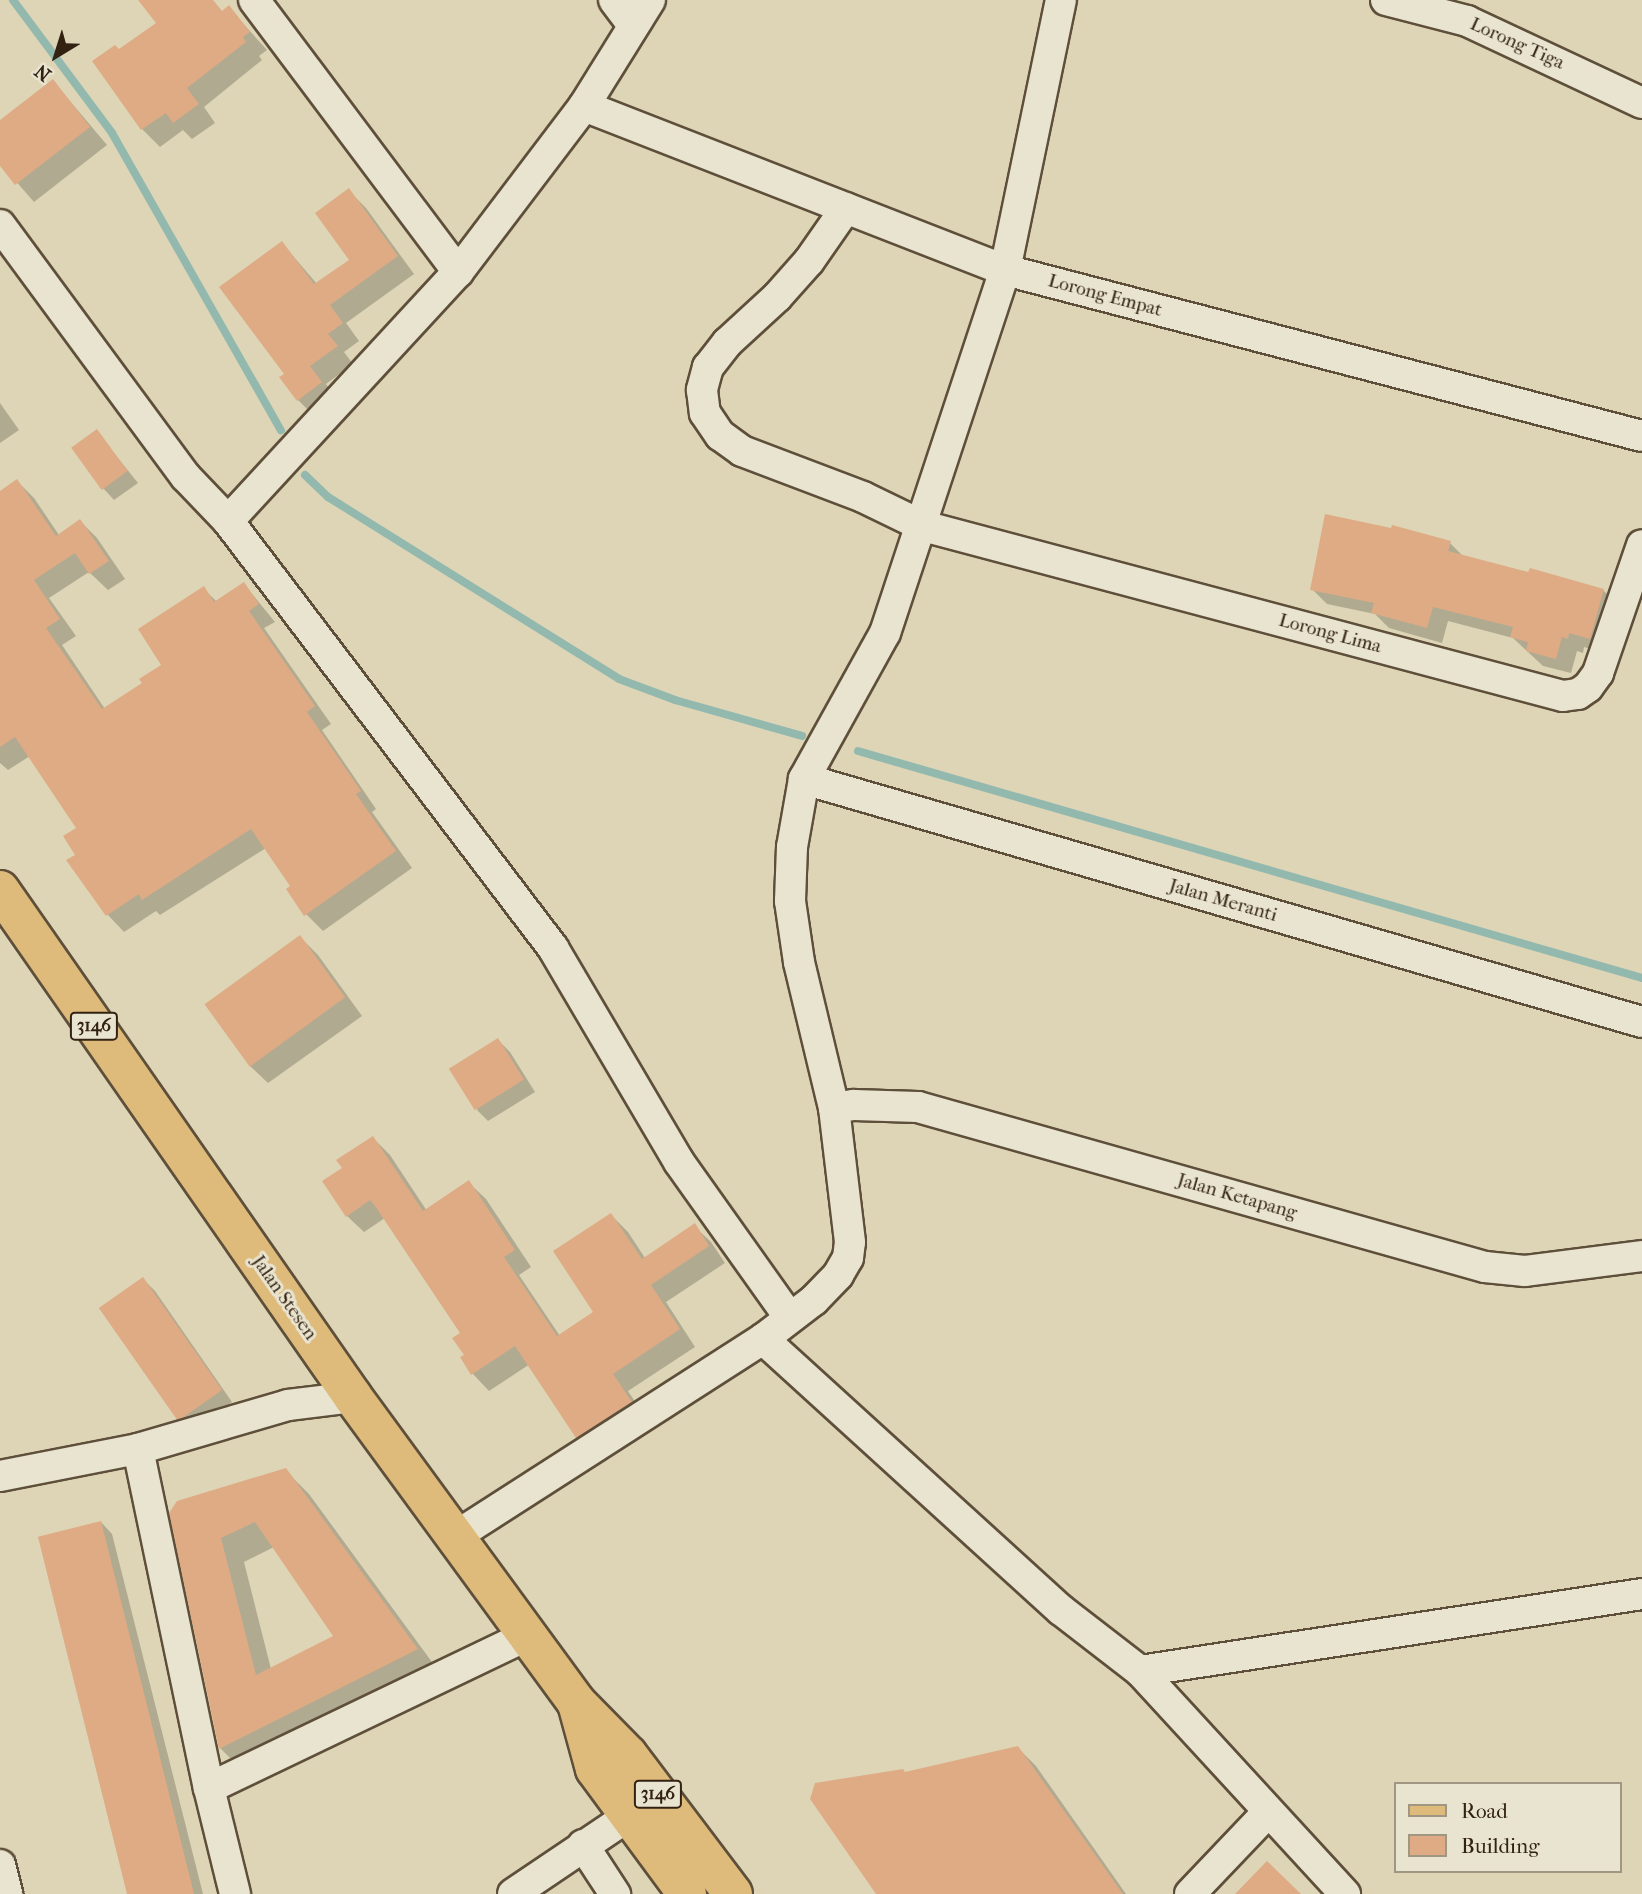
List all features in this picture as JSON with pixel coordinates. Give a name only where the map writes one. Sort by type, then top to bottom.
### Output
[{"type":"main road","name":"Jalan Stesen","points":[[0,890],[353,1397],[576,1702]]},
{"type":"main road","name":"3146","points":[[576,1702],[595,1769],[687,1894]]},
{"type":"main road","name":"3146","points":[[576,1702],[628,1755],[730,1889]]},
{"type":"street","points":[[254,0],[458,272]]},
{"type":"street","points":[[228,522],[458,272],[584,106],[641,12],[614,0]]},
{"type":"street","points":[[456,1535],[763,1339],[822,1291],[848,1258],[850,1242],[834,1108],[799,962],[790,901],[792,847],[804,779],[885,633],[923,526],[1005,270],[1061,0]]},
{"type":"street","name":"Lorong Tiga","points":[[1386,0],[1467,21],[1642,103]]},
{"type":"street","name":"Lorong Empat","points":[[584,106],[1005,270],[1642,436]]},
{"type":"street","name":"Lorong Lima","points":[[846,208],[809,261],[769,305],[727,343],[708,367],[702,390],[705,413],[720,435],[742,451],[863,497],[923,526],[1563,696],[1577,694],[1588,687],[1598,673],[1642,545]]},
{"type":"street","points":[[0,225],[186,477],[228,522],[553,948],[679,1162],[790,1318]]},
{"type":"street","name":"Jalan Meranti","points":[[804,779],[1642,1022]]},
{"type":"street","name":"Jalan Ketapang","points":[[834,1108],[854,1105],[918,1107],[1485,1267],[1525,1271],[1642,1256]]},
{"type":"street","points":[[763,1339],[1061,1610],[1140,1671],[1345,1894]]},
{"type":"street","points":[[0,1476],[138,1449],[288,1405],[353,1397]]},
{"type":"street","points":[[138,1449],[209,1788],[235,1894]]},
{"type":"street","points":[[1140,1671],[1642,1594]]},
{"type":"street","points":[[209,1788],[528,1635]]},
{"type":"street","points":[[1190,1894],[1268,1812]]},
{"type":"street","points":[[513,1894],[630,1815]]},
{"type":"street","points":[[583,1845],[615,1894]]},
{"type":"street","points":[[0,1865],[7,1894]]},
{"type":"building","points":[[138,0],[213,0],[222,11],[229,5],[250,32],[243,37],[246,42],[187,88],[199,104],[173,123],[166,113],[141,130],[92,61],[115,45],[119,49],[156,23]]},
{"type":"building","points":[[53,79],[90,127],[15,185],[0,166],[0,120]]},
{"type":"building","points":[[349,188],[398,256],[330,305],[343,323],[328,334],[338,346],[310,366],[322,382],[297,401],[279,377],[284,374],[219,287],[282,241],[314,284],[349,260],[315,213]]},
{"type":"building","points":[[97,429],[128,471],[102,490],[71,448]]},
{"type":"building","points":[[17,479],[56,536],[80,519],[109,561],[89,574],[75,553],[34,580],[60,619],[46,628],[102,709],[142,683],[139,679],[161,665],[138,629],[204,586],[214,602],[244,582],[259,604],[249,611],[315,706],[307,712],[361,791],[356,794],[396,851],[304,916],[286,889],[290,886],[251,829],[142,900],[139,894],[106,916],[66,860],[75,855],[63,836],[76,828],[15,737],[0,747],[0,491]]},
{"type":"building","points":[[1325,514],[1391,528],[1392,525],[1451,541],[1448,551],[1528,572],[1530,568],[1604,589],[1590,639],[1569,633],[1568,639],[1562,637],[1556,659],[1526,651],[1528,642],[1510,637],[1513,627],[1433,607],[1427,628],[1371,613],[1374,603],[1310,590]]},
{"type":"building","points":[[300,935],[345,997],[250,1067],[205,1004]]},
{"type":"building","points":[[498,1038],[524,1080],[475,1110],[449,1069]]},
{"type":"building","points":[[373,1136],[423,1211],[469,1180],[515,1250],[504,1257],[557,1336],[593,1312],[553,1251],[611,1213],[642,1259],[695,1223],[709,1246],[651,1285],[680,1329],[613,1374],[632,1402],[576,1438],[515,1346],[471,1375],[460,1357],[464,1355],[452,1338],[460,1333],[375,1206],[370,1200],[346,1217],[322,1181],[342,1168],[336,1160]]},
{"type":"building","points":[[143,1277],[222,1390],[178,1421],[99,1308]]},
{"type":"building","points":[[286,1468],[418,1649],[219,1749],[169,1513],[177,1501]],"holes":[[[255,1522],[333,1636],[256,1675],[221,1538]]]},
{"type":"building","points":[[101,1521],[194,1894],[127,1894],[38,1537]]},
{"type":"building","points":[[1018,1746],[1123,1894],[876,1894],[810,1799],[815,1783],[903,1769],[905,1772]]},
{"type":"building","points":[[1267,1861],[1301,1894],[1235,1894]]},
{"type":"waterway","points":[[13,0],[112,133],[281,430]]},
{"type":"waterway","points":[[305,475],[328,497],[619,679],[675,700],[802,736]]},
{"type":"waterway","points":[[858,751],[1642,978]]}]
